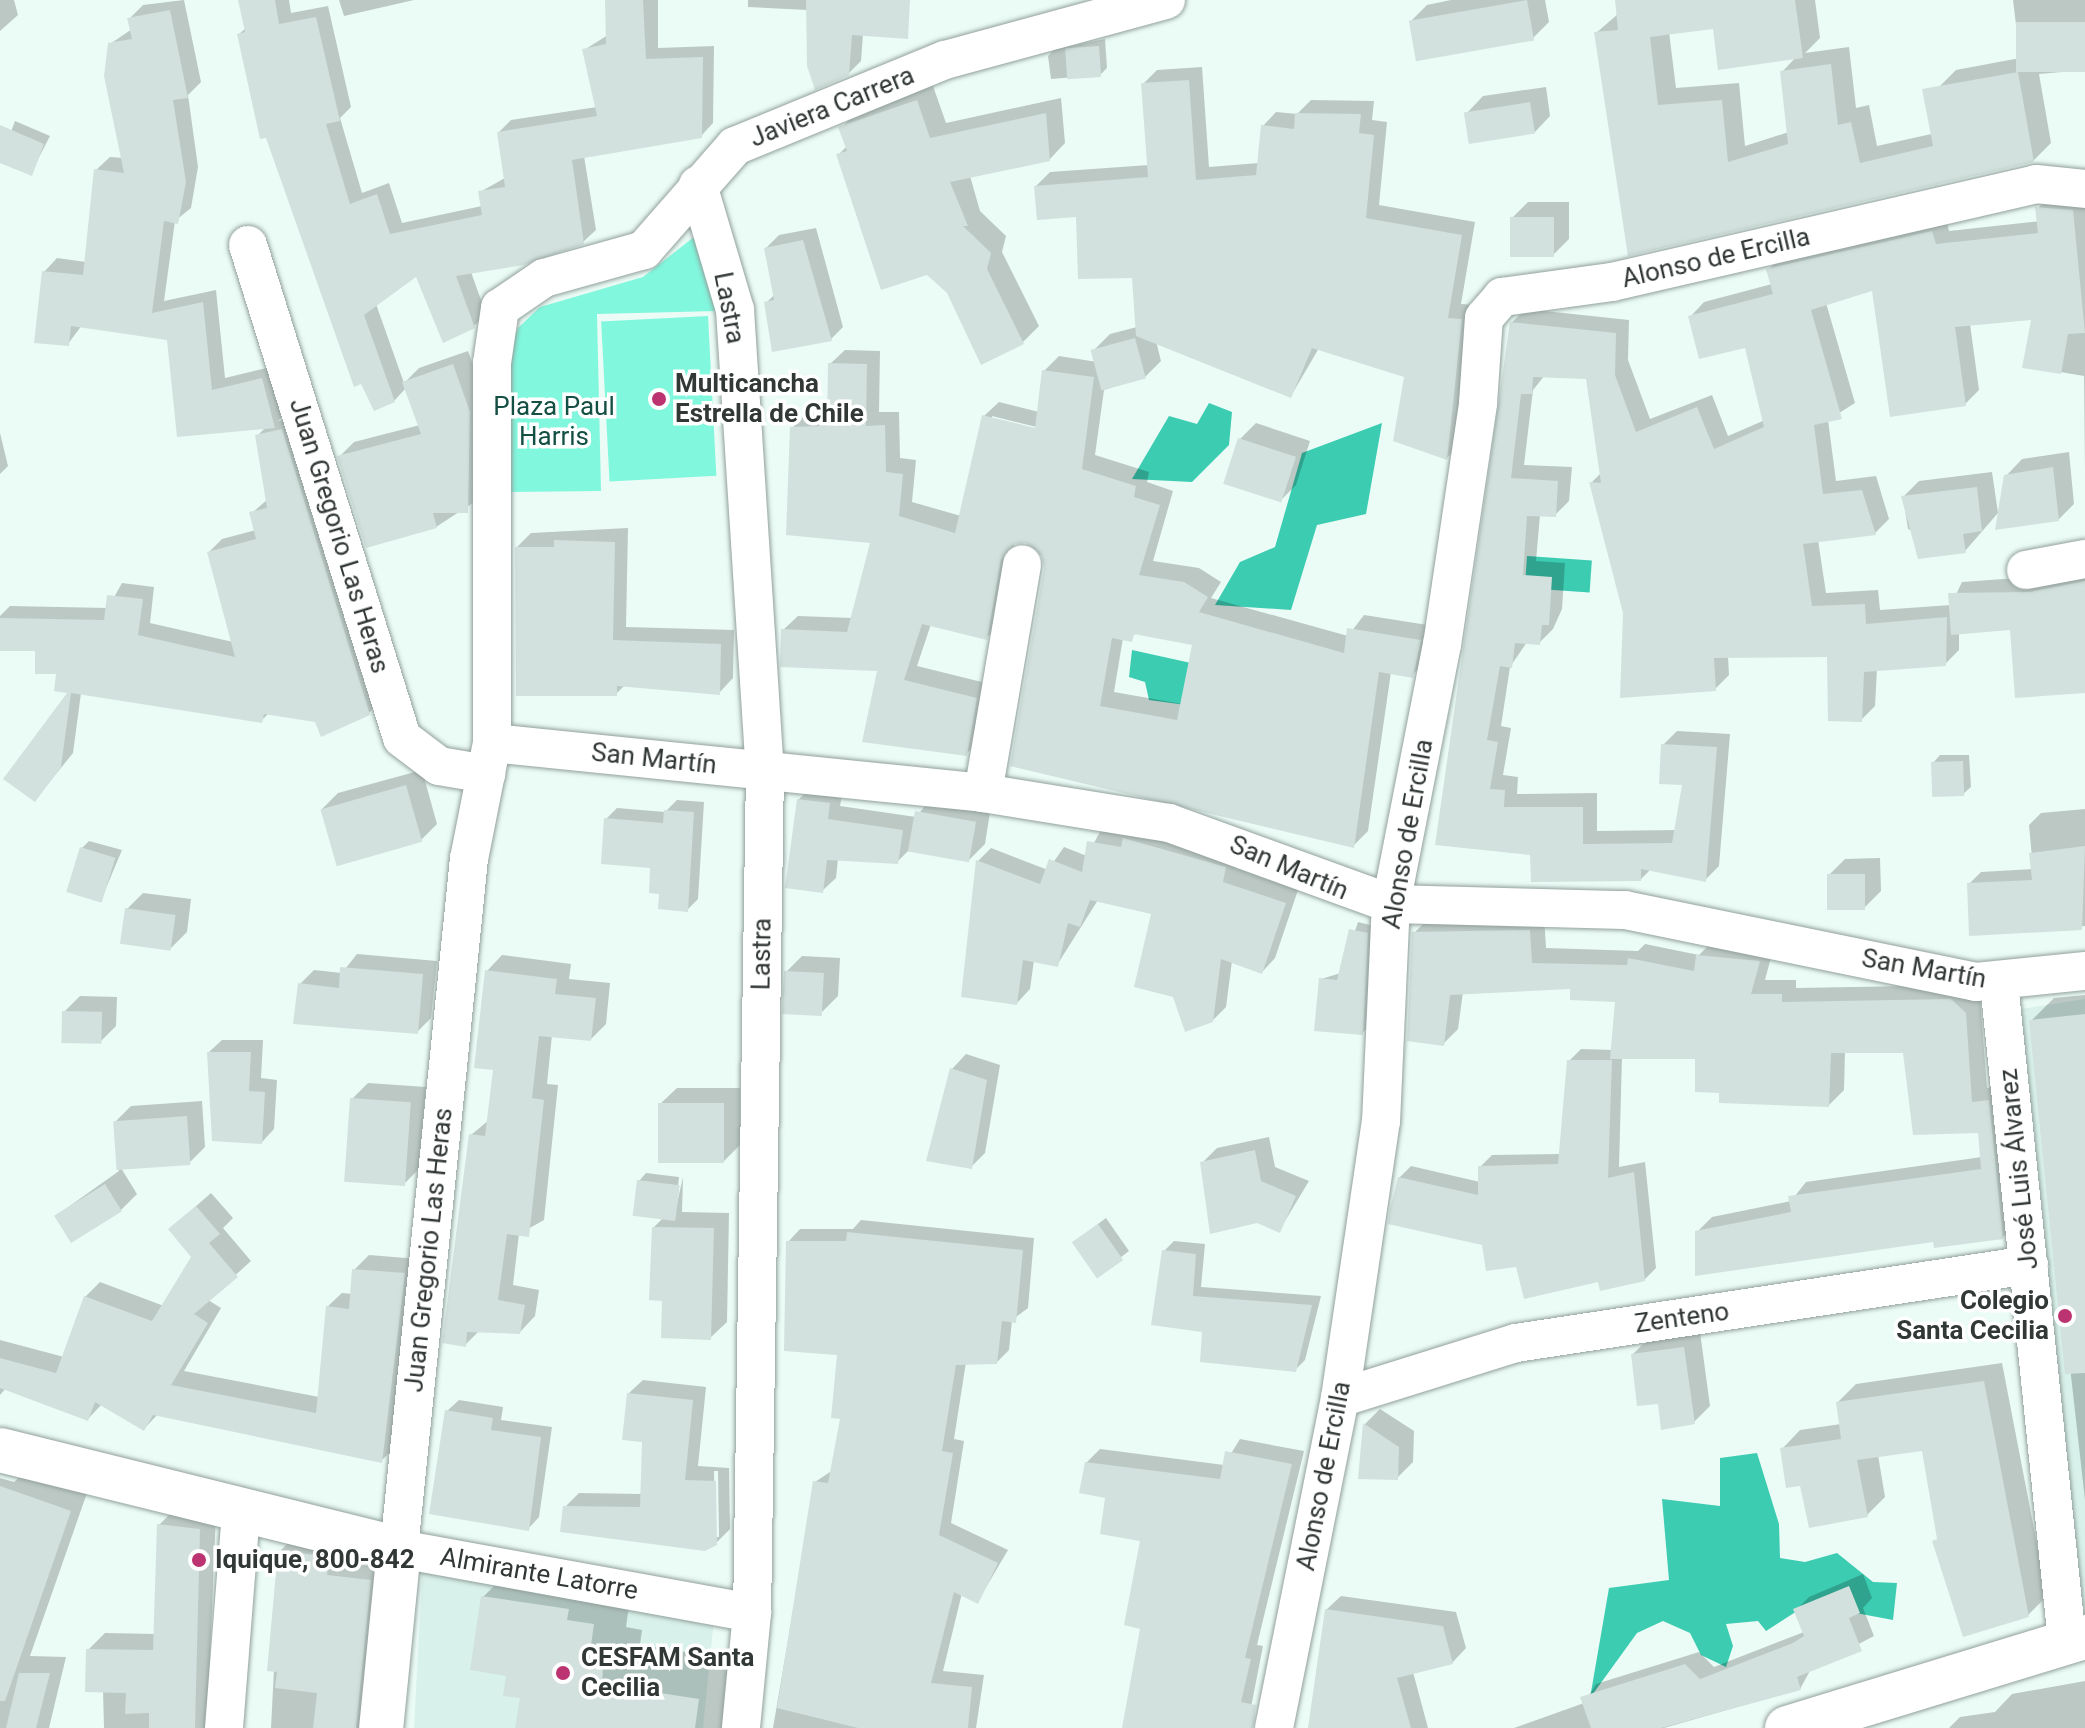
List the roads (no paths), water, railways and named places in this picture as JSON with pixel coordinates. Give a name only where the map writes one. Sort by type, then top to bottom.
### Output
[{"type":"main road","name":"Almirante Latorre","points":[[0,1450],[399,1549]]},
{"type":"main road","name":"Juan Gregorio Las Heras","points":[[381,1728],[399,1549]]},
{"type":"main road","points":[[1787,1728],[2076,1639]]},
{"type":"street","name":"Javiera Carrera","points":[[500,308],[544,278],[644,250],[735,146],[945,60],[1166,0]]},
{"type":"street","name":"Alonso de Ercilla","points":[[1274,1728],[1340,1398],[1381,1122],[1391,904],[1444,630],[1484,318],[1502,297],[1612,282],[2036,184],[2085,189]]},
{"type":"street","name":"Lastra","points":[[698,185],[735,310],[765,770],[752,1613],[741,1728]]},
{"type":"street","name":"Juan Gregorio Las Heras","points":[[248,245],[402,738],[439,766],[489,758]]},
{"type":"street","name":"Juan Gregorio Las Heras","points":[[399,1549],[469,859],[489,758],[492,363],[500,308]]},
{"type":"street","points":[[2026,570],[2085,559]]},
{"type":"street","points":[[983,793],[1022,564]]},
{"type":"street","name":"San Martín","points":[[489,758],[765,770],[983,793],[1201,831],[1323,885],[1391,904],[1625,910],[1999,983],[2085,971]]},
{"type":"street","name":"José Luis Álvarez","points":[[1999,983],[2029,1265],[2076,1639]]},
{"type":"street","name":"Zenteno","points":[[1340,1398],[1516,1343],[2029,1265]]},
{"type":"street","points":[[224,1728],[241,1510]]},
{"type":"street","name":"Almirante Latorre","points":[[399,1549],[752,1613]]},
{"type":"place","name":"Multicancha Estrella de Chile","points":[[659,399]]},
{"type":"place","name":"Colegio Santa Cecilia","points":[[2065,1316]]},
{"type":"place","name":"Iquique, 800-842","points":[[199,1560]]},
{"type":"place","name":"CESFAM Santa Cecilia","points":[[563,1673]]},
{"type":"park label","name":"Plaza Paul Harris","points":[[554,422]]}]
